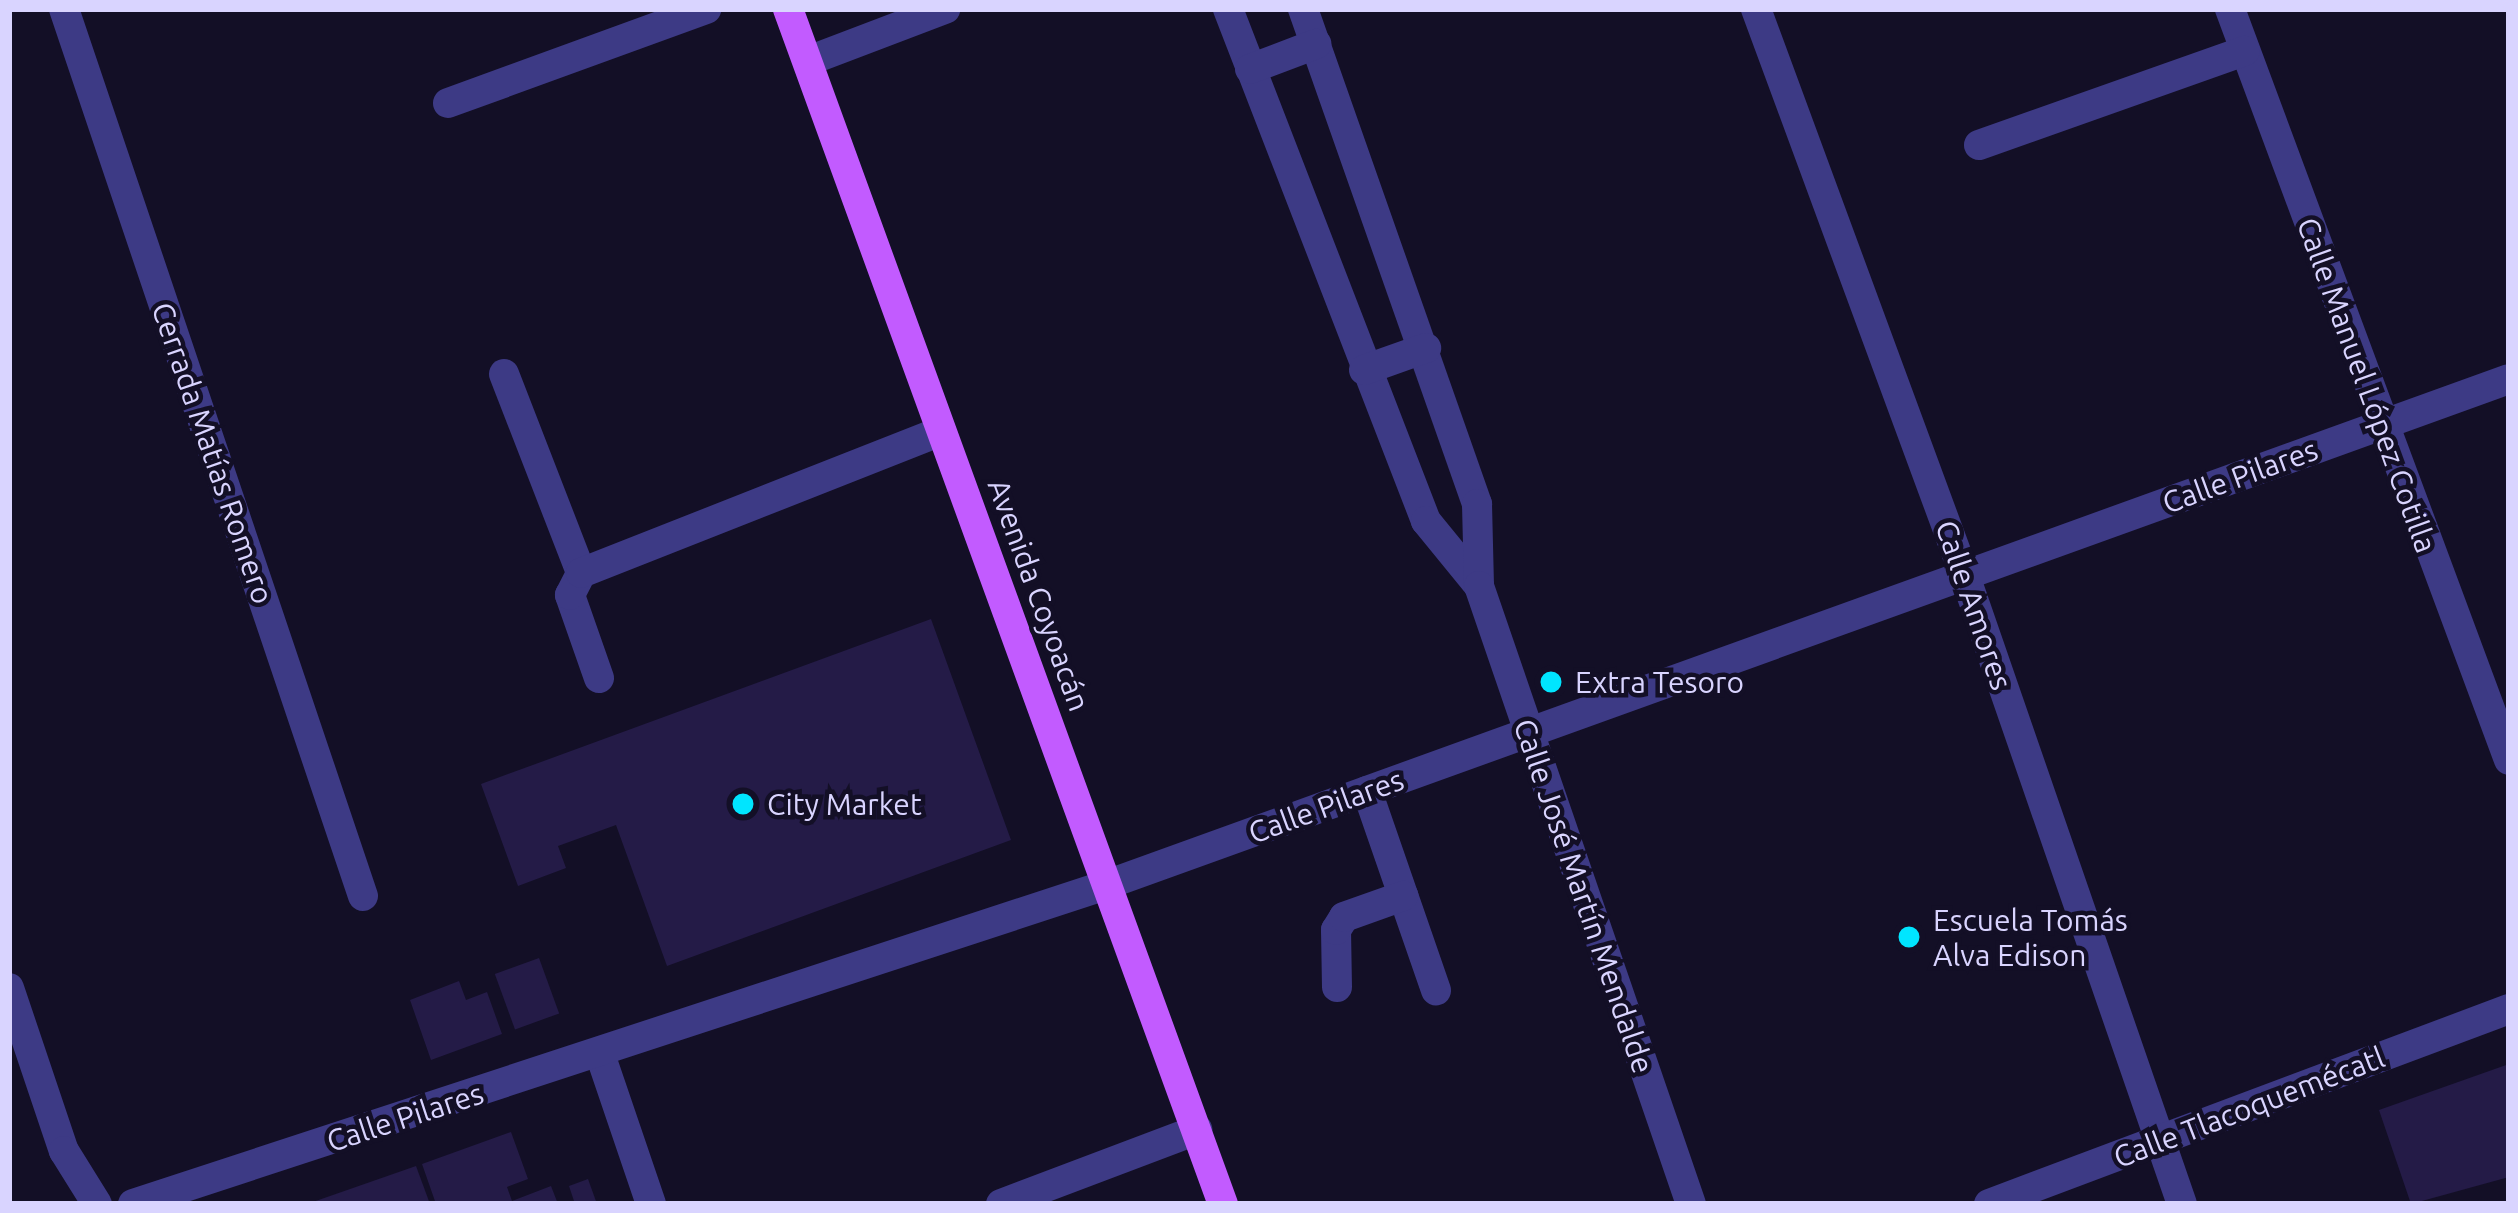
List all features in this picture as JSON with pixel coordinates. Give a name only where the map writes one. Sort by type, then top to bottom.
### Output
[{"type":"main road","name":"Avenida Coyoacán","points":[[788,9],[1223,1204]]},
{"type":"street","name":"Cerrada Matías Romero","points":[[64,9],[363,896]]},
{"type":"street","points":[[448,103],[706,9]]},
{"type":"street","points":[[808,61],[945,9]]},
{"type":"street","name":"Calle José Martín Mendalde","points":[[1228,9],[1426,521],[1479,586]]},
{"type":"street","name":"Calle José Martín Mendalde","points":[[1303,9],[1426,348],[1477,504],[1479,586],[1691,1204]]},
{"type":"street","name":"Calle Amores","points":[[1756,9],[1965,576],[2182,1204]]},
{"type":"street","name":"Calle Manuel López Cotilla","points":[[2230,9],[2379,425],[2509,760]]},
{"type":"street","points":[[1250,69],[1316,44]]},
{"type":"street","points":[[1979,145],[2245,51]]},
{"type":"street","points":[[1364,370],[1426,348]]},
{"type":"street","points":[[504,374],[581,572]]},
{"type":"street","name":"Calle Pilares","points":[[133,1204],[1106,885],[2509,379]]},
{"type":"street","points":[[599,678],[570,596],[581,572],[941,430]]},
{"type":"street","points":[[1367,791],[1436,990]]},
{"type":"street","points":[[1337,987],[1336,930],[1344,916],[1403,896]]},
{"type":"street","points":[[9,988],[64,1151],[97,1204]]},
{"type":"street","name":"Calle Tlacoquemécatl","points":[[1989,1204],[2509,1010]]},
{"type":"street","points":[[600,1054],[651,1204]]},
{"type":"street","points":[[1000,1204],[1197,1130]]},
{"type":"building","name":"City Market","points":[[931,619],[1011,840],[667,966],[616,825],[558,846],[566,868],[518,886],[481,784]]},
{"type":"building","points":[[539,958],[559,1013],[515,1030],[495,974]]},
{"type":"building","points":[[459,981],[466,1000],[487,992],[502,1034],[431,1060],[410,1000]]},
{"type":"building","points":[[2509,1064],[2509,1177],[2411,1204],[2379,1110]]},
{"type":"building","points":[[511,1132],[528,1179],[507,1187],[512,1201],[551,1186],[558,1204],[436,1204],[422,1164]]},
{"type":"building","points":[[416,1166],[430,1204],[310,1204],[310,1203]]},
{"type":"building","points":[[588,1179],[597,1204],[575,1204],[569,1186]]},
{"type":"place","name":"Extra Tesoro","points":[[1551,682]]},
{"type":"place","name":"City Market","points":[[743,804]]},
{"type":"place","name":"Escuela Tomás Alva Edison","points":[[1909,937]]}]
